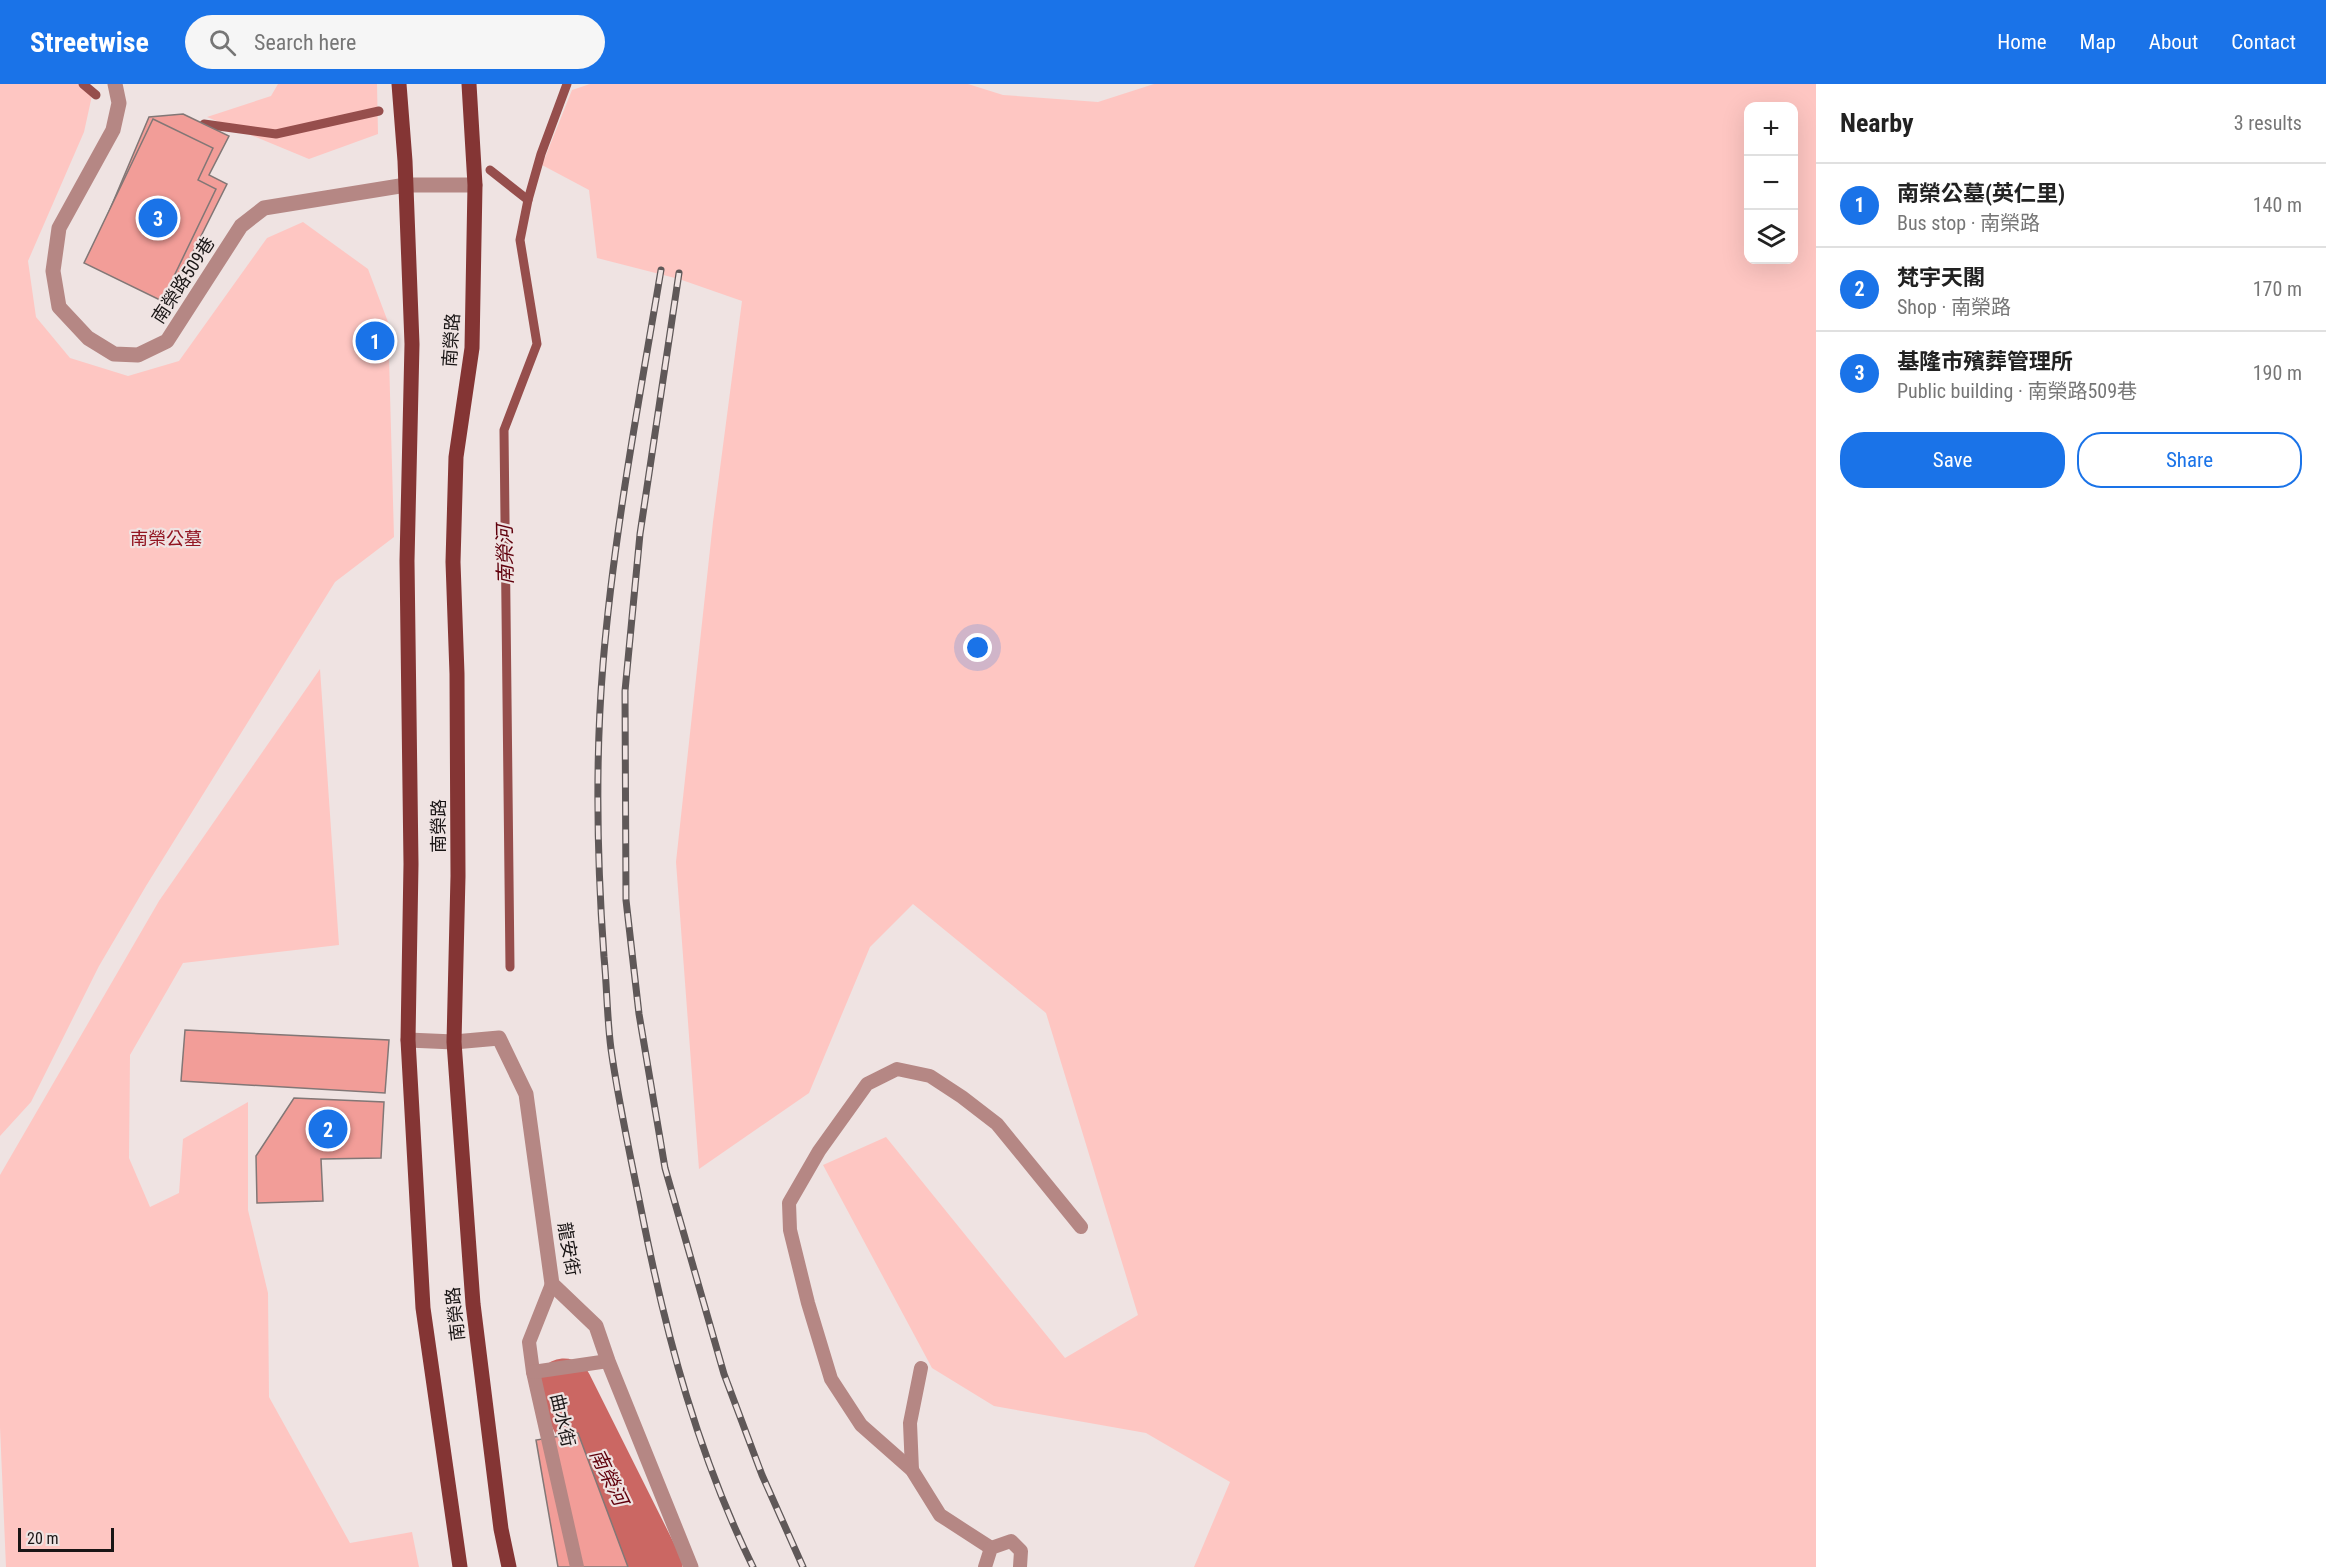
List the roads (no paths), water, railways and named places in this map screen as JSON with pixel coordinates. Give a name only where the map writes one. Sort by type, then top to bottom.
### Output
[{"type":"main road","name":"南榮路","points":[[399,84],[406,184],[412,344],[407,561],[411,864],[408,1040],[423,1308],[460,1567]]},
{"type":"main road","name":"南榮路","points":[[469,84],[475,185],[472,348],[456,456],[453,562],[457,674],[458,876],[454,1042],[473,1304],[501,1529],[509,1567]]},
{"type":"street","name":"南榮路509巷","points":[[115,84],[119,103],[112,130],[59,228],[52,271],[59,307],[88,338],[114,354],[138,355],[167,341],[241,226],[264,208],[406,184],[475,185]]},
{"type":"street","name":"龍安街","points":[[408,1040],[454,1042],[499,1038],[526,1094],[552,1284],[596,1326],[691,1567]]},
{"type":"lane","points":[[991,1548],[940,1515],[912,1470],[861,1425],[831,1379],[790,1230],[789,1203],[819,1151],[867,1084],[897,1069],[930,1076],[962,1096],[997,1124],[1081,1227]]},
{"type":"lane","name":"曲水街","points":[[552,1284],[529,1342],[533,1372],[577,1567]]},
{"type":"lane","points":[[533,1372],[608,1361]]},
{"type":"lane","points":[[912,1470],[910,1423],[921,1368]]},
{"type":"lane","points":[[991,1548],[1011,1541],[1022,1551],[1020,1567]]},
{"type":"lane","points":[[985,1567],[991,1548]]},
{"type":"waterway","name":"南榮河","points":[[83,84],[96,95]]},
{"type":"waterway","points":[[528,200],[541,154],[567,84]]},
{"type":"waterway","name":"南榮河","points":[[204,124],[276,134],[379,111]]},
{"type":"waterway","name":"南榮河","points":[[490,170],[528,200],[520,240],[537,344],[504,430],[510,967]]},
{"type":"waterway","name":"南榮河","points":[[564,1387],[654,1567]]},
{"type":"railway","points":[[661,270],[620,516],[603,664],[598,810],[608,1015],[614,1070],[626,1134],[652,1264],[674,1353],[716,1483],[753,1567]]},
{"type":"railway","points":[[679,273],[640,534],[625,691],[626,900],[639,1014],[665,1168],[724,1374],[762,1475],[803,1567]]},
{"type":"place","name":"基隆市殯葬管理所","points":[[158,218]]},
{"type":"place","name":"南榮公墓(英仁里)","points":[[375,341]]},
{"type":"place","name":"梵宇天閣","points":[[328,1129]]},
{"type":"park label","name":"南榮公墓","points":[[166,538]]}]
